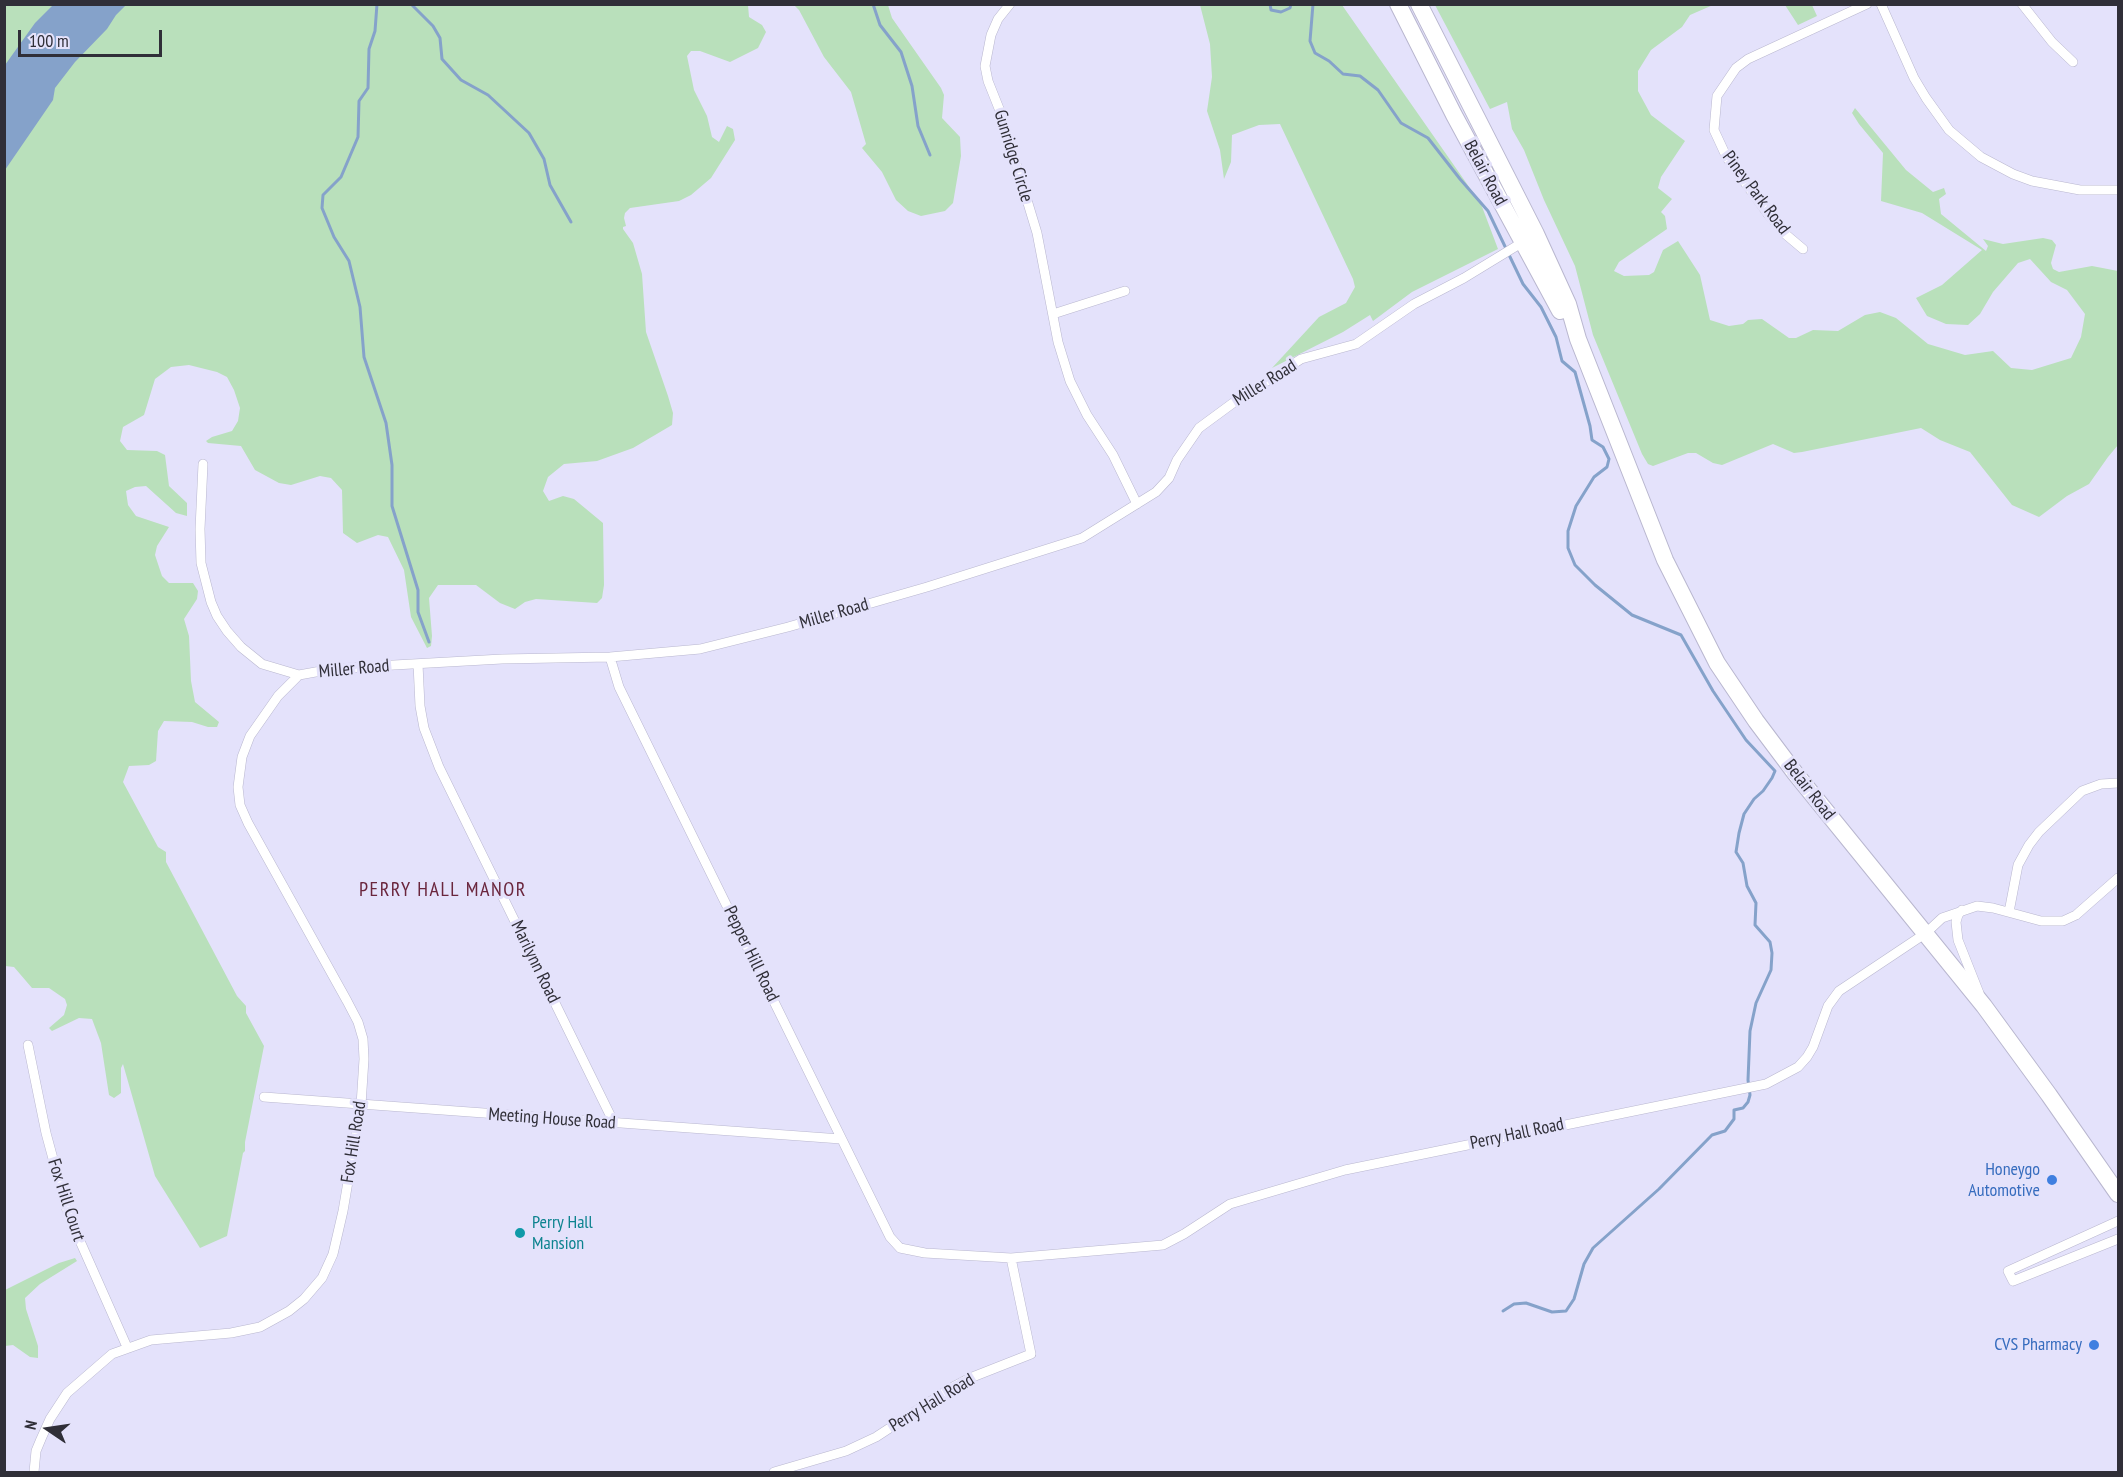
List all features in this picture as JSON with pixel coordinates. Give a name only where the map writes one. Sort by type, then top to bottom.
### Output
[{"type":"highway","name":"Belair Road","points":[[1398,4],[1519,245],[1568,304],[1578,339],[1665,560],[1717,663],[1756,722],[1795,773],[1984,1006],[2118,1194]]},
{"type":"highway","name":"Belair Road","points":[[1419,4],[1519,245]]},
{"type":"street","name":"Gunridge Circle","points":[[1010,4],[998,19],[991,35],[985,66],[1036,233],[1061,350],[1071,381],[1087,415],[1113,455],[1137,504]]},
{"type":"street","name":"Piney Park Road","points":[[1803,249],[1784,233],[1768,214],[1718,143],[1714,130],[1717,96],[1736,68],[1748,59],[1868,4]]},
{"type":"street","points":[[1881,4],[1896,41],[1926,98],[1950,130],[1981,156],[2013,174],[2032,181],[2080,190],[2118,190]]},
{"type":"street","points":[[2022,4],[2052,42],[2073,62]]},
{"type":"street","name":"Miller Road","points":[[203,465],[200,499],[201,563],[217,615],[240,647],[261,664],[299,675],[332,669],[502,659],[610,657],[700,649],[788,627],[927,587],[1082,538],[1156,492],[1168,478],[1190,439],[1209,419],[1294,363],[1313,355],[1356,344],[1414,304],[1464,278],[1519,245]]},
{"type":"street","points":[[1053,314],[1125,291]]},
{"type":"street","name":"Pepper Hill Road","points":[[610,657],[619,687],[840,1139],[890,1238],[900,1248]]},
{"type":"street","name":"Marilynn Road","points":[[418,664],[420,706],[430,746],[480,854],[614,1123]]},
{"type":"street","name":"Fox Hill Road","points":[[34,1473],[36,1451],[50,1419],[67,1393],[111,1354],[151,1340],[231,1333],[260,1327],[289,1311],[304,1299],[322,1278],[333,1254],[343,1211],[361,1105],[363,1039],[358,1022],[248,823],[240,805],[238,787],[239,772],[250,736],[278,696],[299,675]]},
{"type":"street","points":[[2008,912],[2018,865],[2034,838],[2082,791],[2101,784],[2118,783]]},
{"type":"street","name":"Perry Hall Road","points":[[900,1248],[925,1253],[1011,1258],[1164,1245],[1230,1204],[1345,1170],[1749,1088],[1776,1080],[1798,1067],[1813,1047],[1828,1006],[1839,991],[1926,933],[1942,918],[1977,906],[2049,922],[2069,919],[2118,878]]},
{"type":"street","points":[[1962,910],[1956,922],[1958,940],[1984,1006]]},
{"type":"street","name":"Fox Hill Court","points":[[28,1044],[46,1133],[68,1214],[127,1347]]},
{"type":"street","name":"Meeting House Road","points":[[264,1097],[840,1139]]},
{"type":"street","points":[[2118,1221],[2008,1271],[2013,1281],[2118,1239]]},
{"type":"street","name":"Perry Hall Road","points":[[774,1473],[846,1450],[876,1437],[951,1388],[1031,1354],[1011,1258]]},
{"type":"green space","points":[[5,5],[748,5],[749,17],[762,25],[766,32],[758,48],[730,62],[700,51],[691,51],[687,56],[694,90],[707,116],[712,137],[719,142],[727,126],[733,129],[735,140],[711,178],[691,195],[679,201],[630,208],[625,213],[626,226],[623,229],[633,243],[642,274],[646,332],[673,413],[672,425],[633,448],[597,461],[564,464],[548,477],[543,491],[549,501],[563,496],[574,499],[603,523],[604,585],[602,598],[597,603],[536,599],[525,602],[515,609],[500,603],[476,585],[438,585],[429,598],[432,636],[431,646],[427,648],[411,617],[404,570],[388,537],[378,535],[357,543],[343,533],[342,490],[331,478],[320,476],[291,485],[279,483],[255,470],[241,446],[206,441],[232,431],[238,421],[240,408],[227,377],[189,365],[171,367],[155,379],[144,415],[123,427],[120,441],[127,450],[157,451],[165,455],[169,486],[187,503],[187,516],[176,513],[146,486],[126,491],[128,505],[136,516],[169,527],[157,546],[155,555],[162,576],[169,583],[193,583],[198,591],[197,599],[184,619],[189,636],[191,681],[195,702],[219,722],[217,727],[208,727],[192,722],[164,721],[158,731],[156,761],[149,765],[129,766],[123,782],[158,847],[166,852],[166,862],[237,996],[246,1006],[246,1013],[264,1046],[227,1236],[200,1248],[155,1176],[123,1064],[121,1093],[114,1098],[109,1095],[101,1043],[92,1019],[79,1018],[52,1031],[49,1028],[64,1015],[67,1005],[65,999],[49,988],[32,988],[14,967],[5,966]]},
{"type":"green space","points":[[794,5],[888,5],[892,18],[941,88],[944,95],[942,118],[960,137],[961,156],[953,203],[945,211],[921,216],[908,211],[896,200],[882,172],[862,148],[866,144],[851,92],[824,57],[799,10]]},
{"type":"green space","points":[[1200,5],[1342,5],[1481,204],[1498,249],[1412,292],[1373,321],[1370,315],[1343,332],[1272,368],[1319,317],[1346,303],[1355,287],[1280,124],[1259,125],[1232,135],[1231,162],[1224,179],[1220,150],[1207,111],[1212,77],[1210,44]]},
{"type":"green space","points":[[1435,5],[1713,5],[1690,15],[1682,27],[1651,50],[1638,71],[1638,91],[1651,115],[1685,141],[1661,177],[1658,188],[1672,199],[1661,212],[1665,216],[1667,229],[1619,262],[1614,271],[1624,276],[1649,275],[1654,272],[1663,250],[1678,241],[1700,275],[1710,320],[1729,326],[1743,324],[1748,320],[1762,319],[1789,338],[1796,338],[1813,330],[1838,331],[1865,315],[1880,312],[1896,318],[1928,344],[1965,355],[1993,351],[2011,368],[2032,370],[2071,358],[2081,337],[2085,314],[2067,290],[2051,282],[2030,259],[2018,263],[1993,292],[1980,314],[1968,325],[1946,324],[1927,316],[1916,298],[1942,285],[1982,250],[1922,213],[1881,201],[1883,153],[1852,113],[1855,108],[1906,170],[1933,192],[1944,188],[1946,194],[1939,199],[1941,214],[1986,251],[1988,246],[1983,239],[2003,244],[2043,238],[2052,240],[2056,245],[2051,263],[2053,269],[2059,272],[2092,266],[2118,271],[2118,445],[2089,484],[2067,496],[2039,517],[2012,505],[1970,452],[1940,440],[1921,428],[1794,453],[1773,444],[1722,465],[1713,463],[1696,453],[1688,453],[1653,466],[1648,464],[1593,335],[1575,266],[1544,200],[1524,150],[1512,129],[1507,102],[1490,109]]},
{"type":"green space","points":[[1785,5],[1812,5],[1817,16],[1798,25]]},
{"type":"green space","points":[[75,1258],[77,1261],[40,1284],[25,1298],[26,1309],[38,1346],[38,1358],[30,1357],[13,1345],[5,1346],[5,1290],[59,1263]]},
{"type":"water","points":[[53,5],[126,5],[55,88],[53,100],[5,170],[5,65],[35,23]]},
{"type":"waterway","points":[[377,4],[375,31],[369,49],[368,88],[359,101],[358,137],[341,177],[323,195],[322,208],[334,237],[349,261],[360,307],[364,357],[386,423],[392,465],[392,506],[418,590],[418,612],[429,642]]},
{"type":"waterway","points":[[411,4],[433,26],[440,38],[442,59],[461,80],[488,95],[529,133],[544,159],[550,185],[571,222]]},
{"type":"waterway","points":[[873,4],[880,25],[901,52],[912,86],[918,126],[930,155]]},
{"type":"waterway","points":[[1270,4],[1271,10],[1281,12],[1290,8],[1291,4]]},
{"type":"waterway","points":[[1313,4],[1310,41],[1315,53],[1329,61],[1343,74],[1360,76],[1378,90],[1401,123],[1428,138],[1488,211],[1523,284],[1541,307],[1556,337],[1562,361],[1575,372],[1592,440],[1603,447],[1609,459],[1607,467],[1594,477],[1576,506],[1568,531],[1568,548],[1575,565],[1595,585],[1632,615],[1681,635],[1713,691],[1746,740],[1775,771],[1763,791],[1754,799],[1744,814],[1736,852],[1743,863],[1747,886],[1756,903],[1755,925],[1770,942],[1772,953],[1771,970],[1756,1003],[1750,1031],[1748,1080],[1750,1095],[1748,1102],[1743,1108],[1734,1110],[1734,1119],[1725,1131],[1712,1135],[1659,1189],[1593,1248],[1584,1264],[1574,1299],[1566,1311],[1552,1312],[1526,1303],[1514,1304],[1503,1311]]},
{"type":"place","name":"Honeygo Automotive","points":[[2052,1180]]},
{"type":"place","name":"Perry Hall Mansion","points":[[520,1233]]},
{"type":"place","name":"CVS Pharmacy","points":[[2094,1345]]},
{"type":"district","name":"PERRY HALL MANOR","points":[[443,890]]}]
